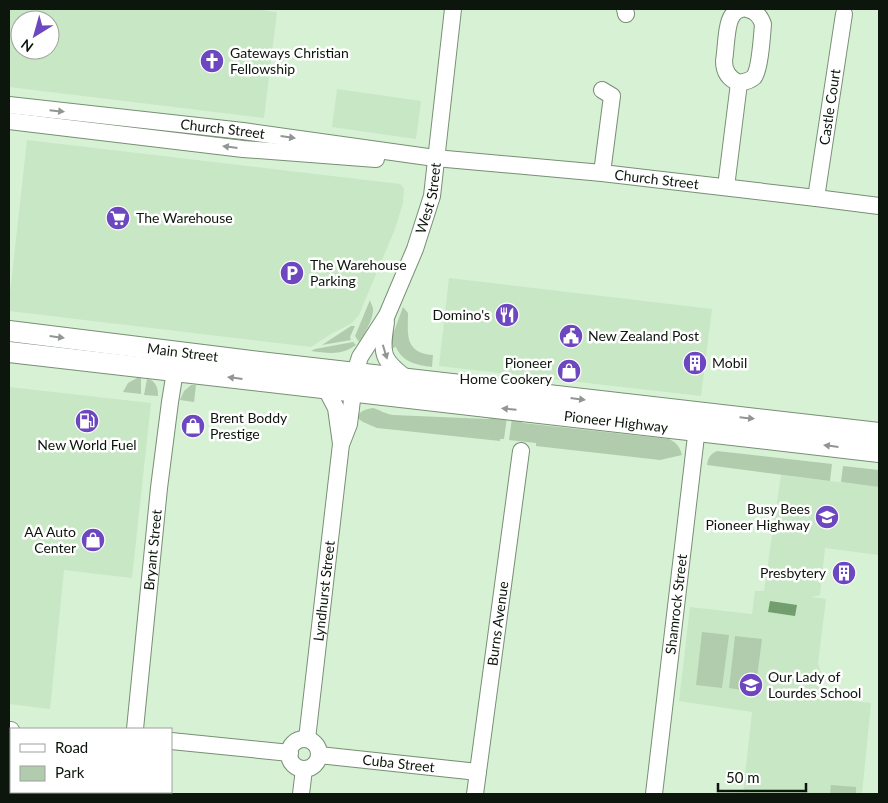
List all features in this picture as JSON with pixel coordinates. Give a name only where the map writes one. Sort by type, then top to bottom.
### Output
[{"type":"main road","name":"Main Street","points":[[9,331],[244,360],[354,382]]},
{"type":"main road","name":"Main Street","points":[[9,352],[326,389],[354,382]]},
{"type":"main road","name":"Pioneer Highway","points":[[354,382],[362,379],[372,385],[435,394],[458,404],[544,404]]},
{"type":"main road","name":"Pioneer Highway","points":[[354,382],[409,380],[544,404],[698,422],[879,452]]},
{"type":"main road","name":"Pioneer Highway","points":[[698,422],[879,433]]},
{"type":"street","name":"West Street","points":[[354,382],[360,356],[387,315],[415,249],[432,196],[453,9]]},
{"type":"street","points":[[738,83],[729,77],[724,61],[729,22],[732,15],[742,9]]},
{"type":"street","points":[[738,83],[752,78],[758,66],[763,24],[757,13],[748,9]]},
{"type":"street","name":"Castle Court","points":[[816,198],[844,14]]},
{"type":"street","points":[[726,187],[738,83]]},
{"type":"street","points":[[602,90],[612,96],[602,173]]},
{"type":"street","name":"Church Street","points":[[9,105],[243,131],[435,158],[602,173],[879,206]]},
{"type":"street","name":"Church Street","points":[[9,121],[243,149],[394,161],[435,158]]},
{"type":"street","points":[[387,315],[383,346],[385,354],[392,367],[409,380]]},
{"type":"street","name":"Bryant Street","points":[[135,728],[159,488],[175,371]]},
{"type":"street","name":"Lyndhurst Street","points":[[308,739],[342,444],[349,424],[354,382]]},
{"type":"street","name":"Lyndhurst Street","points":[[326,389],[336,408],[342,444]]},
{"type":"street","name":"Shamrock Street","points":[[654,794],[698,422]]},
{"type":"street","name":"Burns Avenue","points":[[475,794],[521,451]]},
{"type":"street","points":[[308,739],[319,750],[317,762],[311,767],[304,769],[298,768],[294,764],[290,759],[290,753],[292,745],[299,740],[308,739]]},
{"type":"street","points":[[172,741],[290,753]]},
{"type":"street","name":"Cuba Street","points":[[319,755],[478,772]]},
{"type":"street","points":[[301,794],[304,769]]},
{"type":"shaded area","points":[[9,9],[254,9],[277,12],[264,118],[9,87]]},
{"type":"shaded area","points":[[337,89],[421,101],[416,139],[332,127]]},
{"type":"shaded area","points":[[27,140],[400,184],[404,188],[403,203],[395,229],[359,315],[352,323],[311,347],[9,311]]},
{"type":"shaded area","points":[[449,278],[712,309],[701,396],[439,366]]},
{"type":"shaded area","points":[[9,387],[151,403],[132,578],[64,570],[50,709],[9,704]]},
{"type":"shaded area","name":"Our Lady of Lourdes School","points":[[781,475],[879,487],[879,555],[825,548],[820,595],[811,597],[826,599],[818,663],[821,673],[818,697],[871,703],[862,794],[743,794],[752,712],[679,701],[690,607],[752,614],[755,591],[764,591]]},
{"type":"shaded area","points":[[770,601],[797,605],[795,616],[768,612]]},
{"type":"green space","points":[[370,300],[373,309],[372,316],[368,328],[359,342],[355,336]]},
{"type":"green space","points":[[403,307],[408,313],[408,335],[412,346],[417,351],[433,355],[432,367],[411,362],[402,356],[396,347],[393,348],[392,337]]},
{"type":"green space","points":[[351,326],[355,326],[350,337],[351,340],[322,345]]},
{"type":"green space","points":[[353,342],[356,345],[345,351],[329,353],[311,351],[315,349]]},
{"type":"green space","points":[[141,378],[141,394],[123,392],[128,383]]},
{"type":"green space","points":[[147,379],[156,385],[158,396],[144,395]]},
{"type":"green space","points":[[191,385],[196,385],[194,402],[180,400],[184,391]]},
{"type":"green space","points":[[373,408],[393,415],[488,419],[495,416],[507,417],[504,439],[500,439],[500,441],[377,428],[356,417],[363,411]]},
{"type":"green space","points":[[512,418],[518,419],[523,423],[669,439],[678,446],[682,455],[660,460],[536,446],[536,443],[509,440]]},
{"type":"green space","points":[[717,451],[832,464],[830,481],[707,465],[710,456]]},
{"type":"green space","points":[[843,466],[879,470],[879,487],[841,482]]},
{"type":"green space","points":[[702,632],[729,635],[722,688],[696,685]]},
{"type":"green space","points":[[735,636],[762,639],[755,692],[729,688]]},
{"type":"green space","points":[[831,785],[856,787],[856,794],[830,794]]},
{"type":"place","name":"Gateways Christian Fellowship","points":[[212,61]]},
{"type":"place","name":"The Warehouse","points":[[118,218]]},
{"type":"place","name":"The Warehouse Parking","points":[[292,273]]},
{"type":"place","name":"Domino's","points":[[507,315]]},
{"type":"place","name":"New Zealand Post","points":[[571,336]]},
{"type":"place","name":"Mobil","points":[[695,363]]},
{"type":"place","name":"Pioneer Home Cookery","points":[[569,371]]},
{"type":"place","name":"New World Fuel","points":[[87,421]]},
{"type":"place","name":"Brent Boddy Prestige","points":[[193,426]]},
{"type":"place","name":"Busy Bees Pioneer Highway","points":[[827,517]]},
{"type":"place","name":"AA Auto Center","points":[[93,540]]},
{"type":"place","name":"Presbytery","points":[[844,573]]},
{"type":"place","name":"Our Lady of Lourdes School","points":[[751,685]]}]
